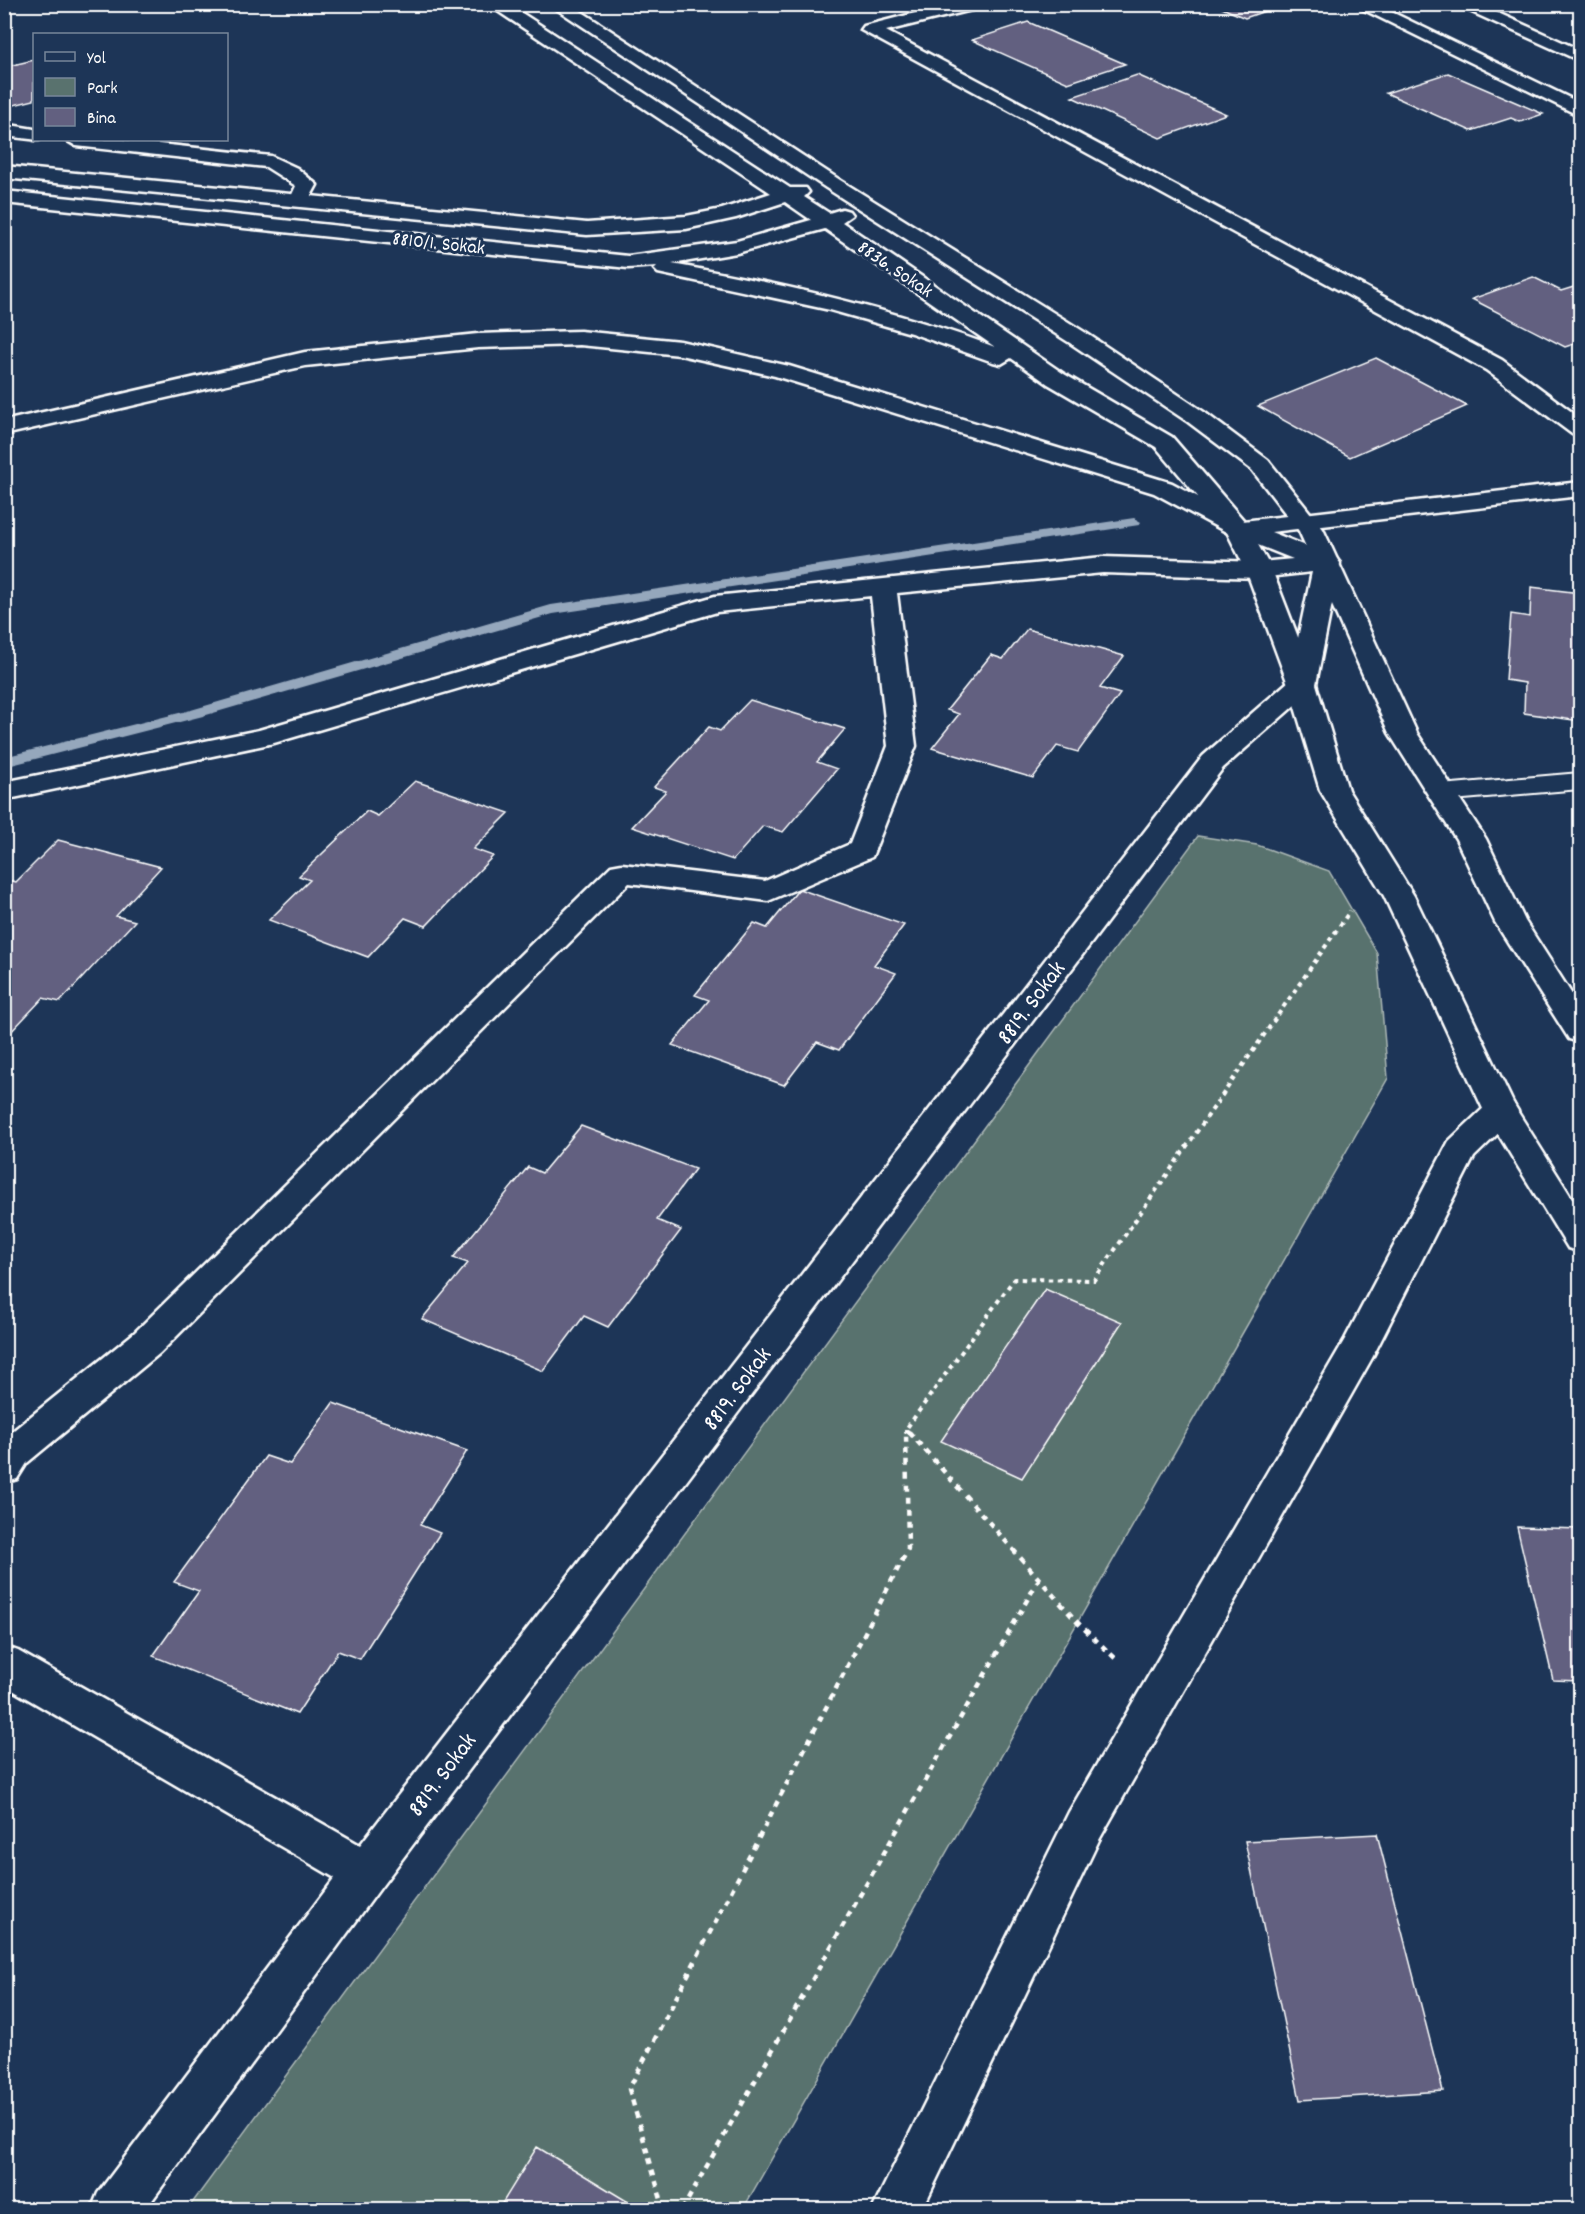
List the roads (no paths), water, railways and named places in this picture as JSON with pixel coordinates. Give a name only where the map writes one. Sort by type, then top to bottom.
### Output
[{"type":"street","name":"8836. Sokak","points":[[495,4],[827,221],[1056,379],[1164,442],[1237,528],[1259,570],[1302,684],[1335,790],[1399,896],[1501,1111],[1581,1239]]},
{"type":"street","points":[[557,4],[833,184],[1077,338],[1196,417],[1260,465],[1306,523],[1327,563],[1403,733],[1470,839],[1510,922],[1581,1031]]},
{"type":"street","points":[[974,4],[870,30],[1494,365],[1581,429]]},
{"type":"street","points":[[1360,4],[1581,110]]},
{"type":"street","points":[[1462,4],[1581,56]]},
{"type":"street","points":[[4,129],[33,135]]},
{"type":"street","points":[[85,141],[271,162],[308,185],[299,201]]},
{"type":"street","name":"8810/1. Sokak","points":[[4,172],[587,229],[650,228],[699,220],[784,195],[833,184]]},
{"type":"street","name":"8810/1. Sokak","points":[[4,197],[628,262],[687,258],[741,248],[827,221],[867,205]]},
{"type":"street","points":[[628,262],[836,303],[950,336],[1056,379]]},
{"type":"street","points":[[4,428],[305,359],[478,341],[580,338],[680,348],[781,370],[1162,488],[1237,528],[1327,563]]},
{"type":"street","points":[[1237,528],[1306,523],[1581,489]]},
{"type":"street","points":[[4,791],[264,737],[716,604],[1103,565],[1259,570],[1327,563]]},
{"type":"street","points":[[1302,684],[1327,563]]},
{"type":"street","points":[[4,1468],[14,1452],[147,1343],[621,873],[768,891],[862,850],[902,746],[883,587]]},
{"type":"street","name":"8819. Sokak","points":[[116,2210],[366,1872],[1213,762],[1302,684]]},
{"type":"street","points":[[896,2210],[1084,1826],[1359,1348],[1461,1150],[1501,1111]]},
{"type":"street","points":[[4,1665],[366,1872]]},
{"type":"lane","points":[[1441,793],[1581,781]]},
{"type":"waterway","points":[[4,762],[197,713],[551,610],[1134,522]]}]
